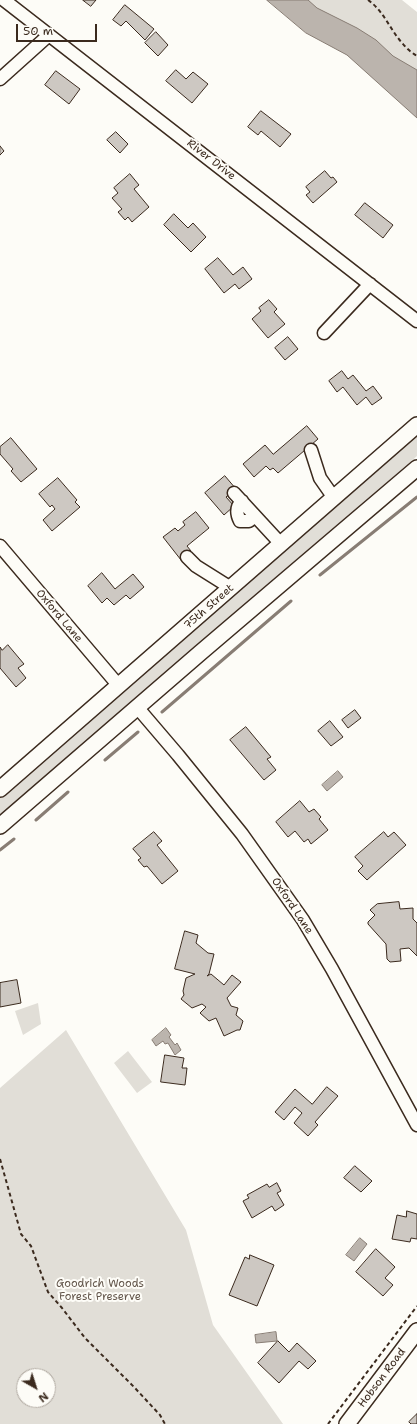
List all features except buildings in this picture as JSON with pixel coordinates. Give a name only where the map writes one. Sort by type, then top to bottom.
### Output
[{"type":"main road","name":"75th Street","points":[[0,789],[417,425]]},
{"type":"main road","points":[[0,826],[417,468]]},
{"type":"main road","name":"Hobson Road","points":[[347,1424],[417,1331]]},
{"type":"street","name":"River Drive","points":[[4,0],[417,321]]},
{"type":"street","points":[[0,79],[49,35]]},
{"type":"street","points":[[324,333],[370,284]]},
{"type":"street","points":[[311,450],[320,478],[334,498]]},
{"type":"street","points":[[238,497],[237,515],[240,521],[250,521],[255,516],[281,544]]},
{"type":"street","name":"Oxford Lane","points":[[0,546],[119,686]]},
{"type":"street","points":[[187,557],[196,566],[231,588]]},
{"type":"street","name":"Oxford Lane","points":[[137,707],[242,834],[303,920],[332,969],[417,1125]]},
{"type":"path","points":[[368,0],[375,5],[384,16],[403,44],[417,56]]},
{"type":"path","points":[[0,1159],[21,1234],[31,1246],[48,1292],[85,1338],[134,1387],[160,1416],[165,1424]]},
{"type":"path","points":[[328,1424],[417,1306]]},
{"type":"green space","points":[[285,0],[402,0],[417,12],[417,90]]},
{"type":"green space","points":[[417,437],[417,456],[0,818],[0,798]]},
{"type":"green space","points":[[38,1003],[41,1024],[23,1035],[15,1011]]},
{"type":"green space","name":"Goodrich Woods Forest Preserve","points":[[66,1030],[186,1230],[213,1325],[283,1424],[0,1424],[0,1088]]},
{"type":"green space","points":[[128,1051],[152,1082],[137,1093],[114,1063]]},
{"type":"shaded area","points":[[267,0],[308,0],[317,8],[357,28],[376,40],[393,56],[417,70],[417,118],[347,55],[306,33]]},
{"type":"shaded area","points":[[338,771],[343,777],[327,791],[322,785]]},
{"type":"shaded area","points":[[166,1028],[171,1035],[169,1037],[175,1045],[177,1043],[181,1050],[175,1055],[168,1043],[165,1044],[163,1041],[156,1046],[152,1040]]},
{"type":"shaded area","points":[[360,1238],[367,1244],[354,1261],[346,1255]]},
{"type":"shaded area","points":[[276,1332],[277,1341],[256,1343],[255,1335]]},
{"type":"waterway","points":[[320,575],[417,497]]},
{"type":"waterway","points":[[162,712],[291,601]]},
{"type":"waterway","points":[[105,760],[138,732]]},
{"type":"waterway","points":[[36,820],[68,792]]},
{"type":"waterway","points":[[0,850],[14,839]]}]
